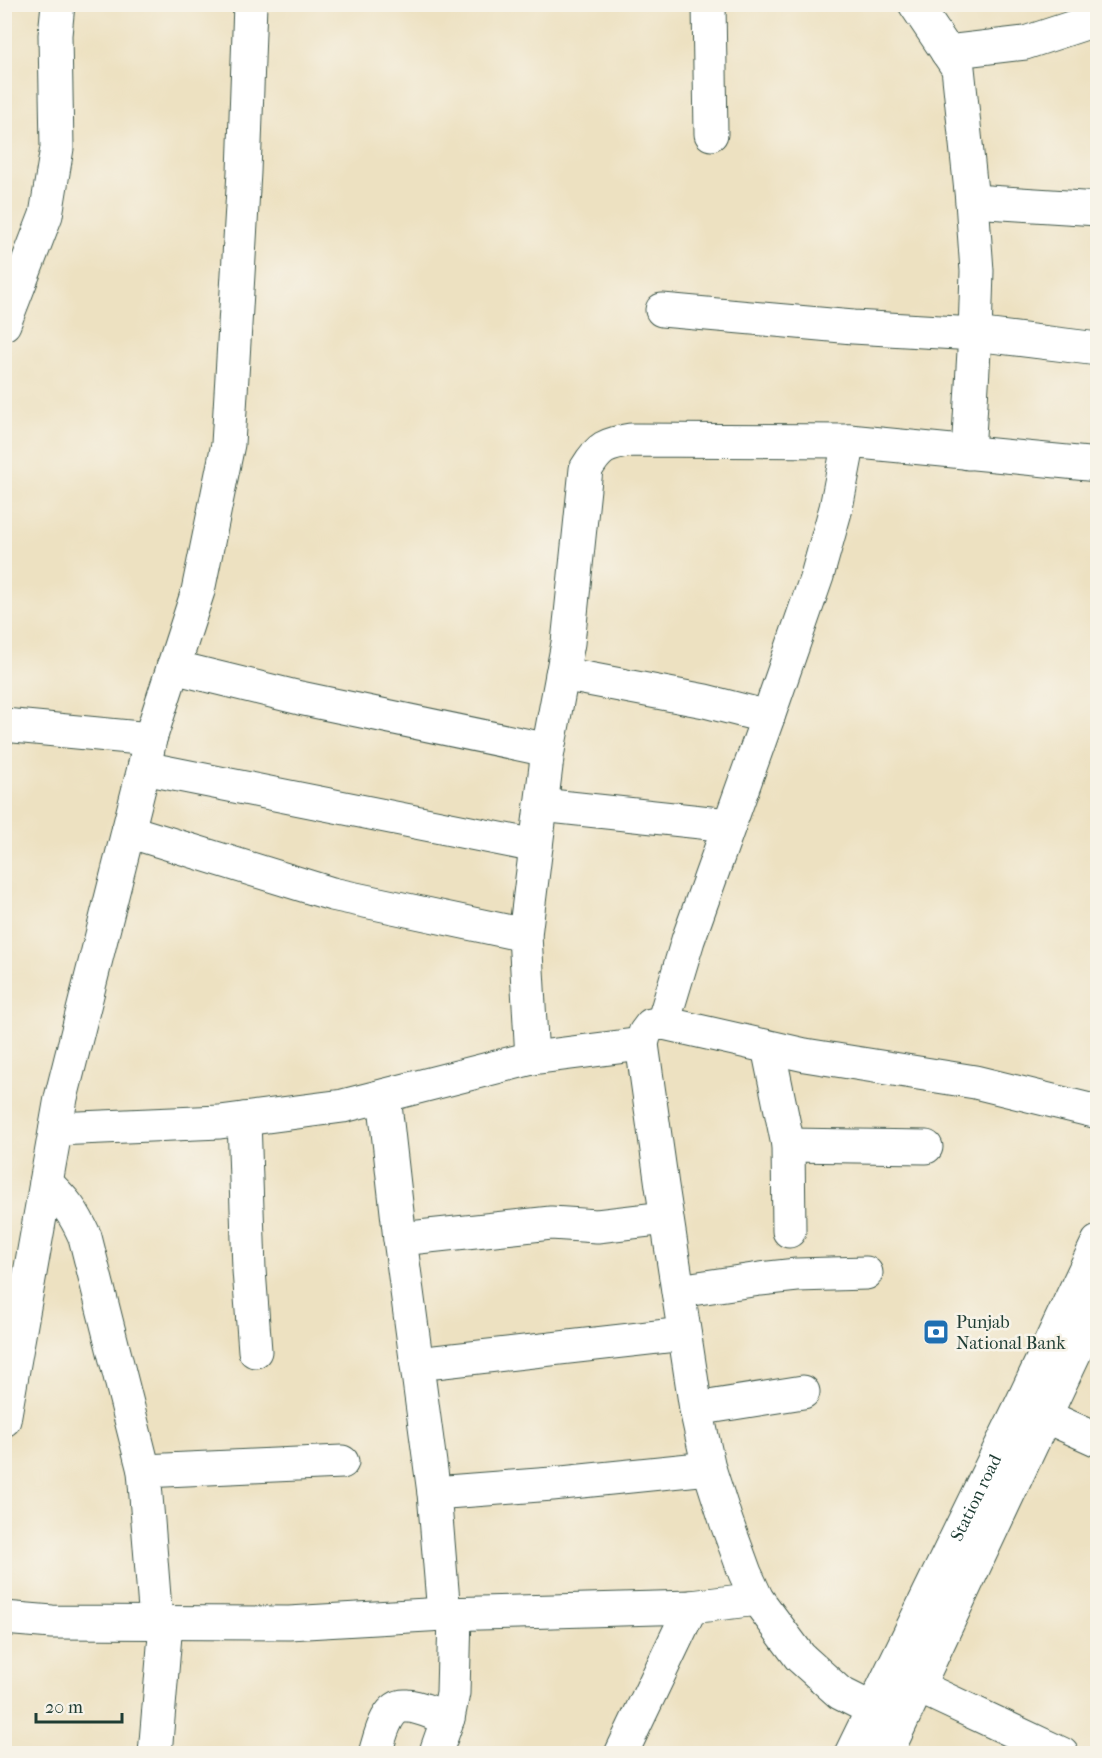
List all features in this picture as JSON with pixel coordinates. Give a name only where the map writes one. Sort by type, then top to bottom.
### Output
[{"type":"street","points":[[4,324],[46,215],[57,148],[55,34],[58,4]]},
{"type":"street","points":[[4,1420],[61,1098],[147,754],[198,591],[228,444],[244,172],[250,4]]},
{"type":"street","points":[[709,4],[711,134]]},
{"type":"street","points":[[915,4],[958,68],[977,271],[968,453]]},
{"type":"street","points":[[947,52],[1025,43],[1098,19]]},
{"type":"street","points":[[972,201],[1098,209]]},
{"type":"street","points":[[662,310],[853,327],[975,334],[1098,349]]},
{"type":"street","points":[[532,1058],[525,935],[548,750],[567,643],[586,469],[596,453],[609,444],[631,440],[849,441],[1098,465]]},
{"type":"street","points":[[849,441],[836,508],[818,576],[653,1033],[666,1218],[696,1409],[709,1468],[726,1521],[757,1599],[800,1657],[840,1693],[872,1709]]},
{"type":"street","points":[[173,667],[300,698],[548,750]]},
{"type":"street","points":[[562,674],[705,701],[768,717]]},
{"type":"street","points":[[4,725],[147,754],[536,846]]},
{"type":"street","points":[[541,805],[729,825]]},
{"type":"street","points":[[128,831],[332,894],[525,935]]},
{"type":"street","points":[[56,1129],[220,1122],[343,1106],[532,1058],[653,1033],[768,1047],[975,1082],[1098,1112]]},
{"type":"street","points":[[768,1047],[788,1145],[789,1231]]},
{"type":"street","points":[[384,1096],[400,1239],[449,1614],[453,1693],[437,1754]]},
{"type":"street","points":[[244,1119],[248,1248],[255,1350]]},
{"type":"street","points":[[788,1145],[926,1146]]},
{"type":"street","points":[[46,1183],[64,1200],[77,1217],[85,1237],[144,1471],[161,1622],[155,1754]]},
{"type":"street","points":[[400,1239],[551,1223],[597,1226],[666,1218]]},
{"type":"street","name":"Station road","points":[[851,1754],[1098,1242]]},
{"type":"street","points":[[678,1291],[797,1275],[866,1273]]},
{"type":"street","name":"Station road","points":[[886,1754],[1098,1303]]},
{"type":"street","points":[[417,1364],[684,1334]]},
{"type":"street","points":[[696,1409],[803,1392]]},
{"type":"street","points":[[1045,1416],[1098,1440]]},
{"type":"street","points":[[144,1471],[342,1462]]},
{"type":"street","points":[[434,1493],[709,1468]]},
{"type":"street","points":[[4,1618],[52,1622],[290,1623],[449,1614],[691,1606],[757,1599]]},
{"type":"street","points":[[621,1754],[691,1606]]},
{"type":"street","points":[[917,1686],[1062,1754]]},
{"type":"street","points":[[375,1754],[385,1725],[391,1713],[398,1707],[408,1706],[448,1718]]},
{"type":"place","name":"Punjab National Bank","points":[[936,1332]]}]
